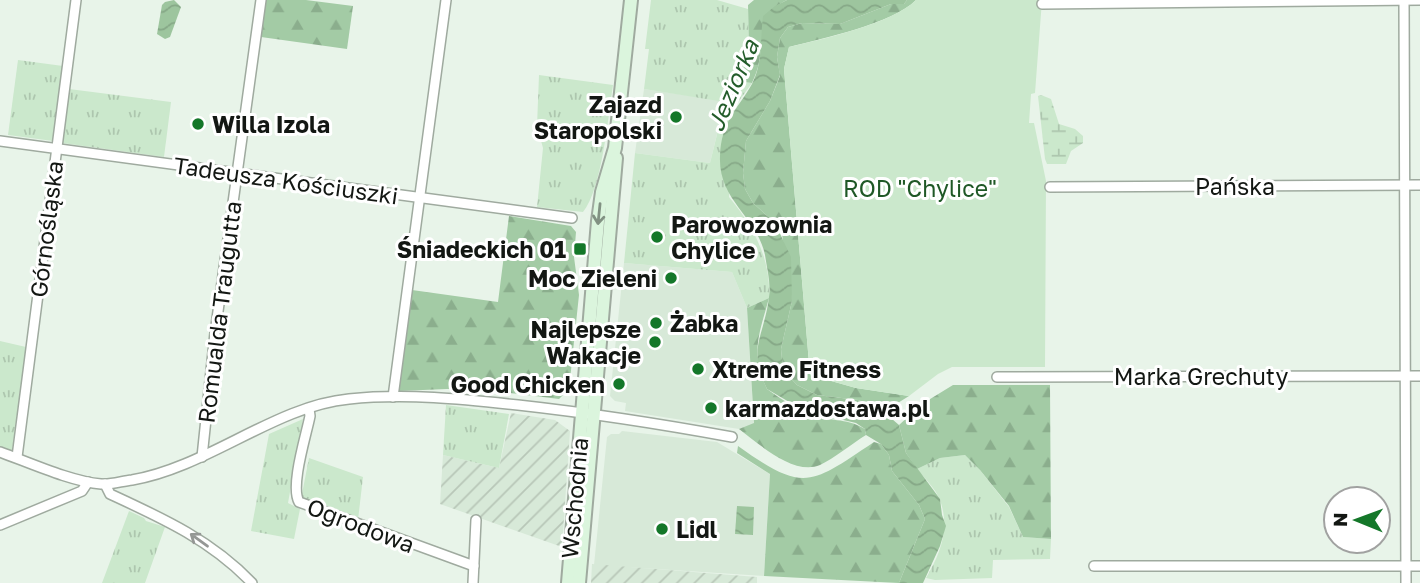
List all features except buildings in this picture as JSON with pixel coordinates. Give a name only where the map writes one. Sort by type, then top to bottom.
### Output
[{"type":"main road","points":[[587,414],[615,171],[615,148],[631,0]]},
{"type":"main road","name":"Wschodnia","points":[[568,583],[587,414]]},
{"type":"main road","name":"Wschodnia","points":[[579,583],[587,414]]},
{"type":"street","name":"Górnośląska","points":[[17,457],[76,0]]},
{"type":"street","name":"Romualda Traugutta","points":[[202,457],[215,333],[261,0]]},
{"type":"street","points":[[393,397],[446,0]]},
{"type":"street","points":[[1404,0],[1406,583]]},
{"type":"street","points":[[1042,4],[1420,0]]},
{"type":"street","name":"Tadeusza Kościuszki","points":[[0,141],[572,218]]},
{"type":"street","name":"Pańska","points":[[1050,187],[1420,185]]},
{"type":"street","name":"Marka Grechuty","points":[[997,377],[1420,376]]},
{"type":"street","points":[[0,452],[88,482],[105,484],[158,475],[309,409],[349,399],[393,397],[439,397],[587,414],[652,422],[732,437]]},
{"type":"street","name":"Ogrodowa","points":[[309,409],[310,416],[297,477],[296,495],[299,502],[474,566]]},
{"type":"street","points":[[0,525],[82,491],[88,482]]},
{"type":"street","points":[[105,484],[110,494],[192,534],[252,583]]},
{"type":"street","points":[[473,583],[476,520]]},
{"type":"street","points":[[1094,566],[1420,566]]},
{"type":"shaded area","points":[[644,89],[725,101],[710,163],[635,153]]},
{"type":"shaded area","points":[[624,263],[732,272],[747,308],[754,424],[739,429],[625,411],[626,403],[615,401],[610,396]]},
{"type":"shaded area","points":[[511,413],[555,420],[570,431],[562,547],[440,504],[443,455],[499,468]]},
{"type":"shaded area","points":[[622,431],[717,442],[770,474],[764,576],[594,565],[607,437]]},
{"type":"shaded area","points":[[592,564],[757,577],[757,583],[591,583]]},
{"type":"green space","points":[[266,0],[306,0],[353,6],[347,49],[261,37]]},
{"type":"green space","points":[[651,0],[717,0],[748,9],[749,50],[739,80],[752,83],[736,105],[729,197],[759,244],[767,270],[769,298],[747,308],[732,272],[624,263],[635,153],[710,163],[725,102],[644,89],[649,49],[645,49]]},
{"type":"green space","points":[[754,0],[787,0],[778,5],[767,19],[759,65],[752,83],[739,81],[749,50],[748,5]]},
{"type":"green space","points":[[907,0],[916,0],[905,9],[874,23],[789,47],[784,69],[810,375],[856,388],[909,396],[893,406],[891,418],[875,406],[858,400],[817,395],[797,385],[783,370],[781,349],[792,301],[782,234],[775,223],[753,203],[745,189],[743,173],[746,141],[770,101],[780,76],[777,57],[780,38],[788,27],[802,23],[840,24],[891,4],[904,4]]},
{"type":"green space","name":"ROD \"Chylice\"","points":[[916,0],[1042,0],[1035,93],[1031,94],[1029,123],[1034,123],[1046,181],[1045,367],[952,367],[909,396],[856,388],[810,375],[784,69],[789,47],[874,23],[905,9]]},
{"type":"green space","points":[[18,60],[63,66],[53,141],[8,135]]},
{"type":"green space","points":[[539,75],[613,85],[600,170],[590,201],[583,212],[537,207],[543,148],[537,126]]},
{"type":"green space","points":[[69,89],[171,102],[164,157],[62,143]]},
{"type":"green space","points":[[1038,96],[1051,99],[1059,124],[1075,129],[1083,136],[1083,143],[1071,151],[1066,164],[1047,164],[1045,159]]},
{"type":"green space","points":[[509,216],[571,226],[576,232],[574,257],[579,295],[569,389],[559,399],[471,388],[399,391],[412,290],[498,302]]},
{"type":"green space","points":[[769,298],[758,344],[759,365],[767,389],[811,415],[851,423],[865,429],[866,435],[820,465],[799,466],[788,462],[739,429],[754,423],[747,308]]},
{"type":"green space","points":[[0,341],[26,347],[12,451],[0,447]]},
{"type":"green space","points":[[953,385],[1050,385],[1051,539],[1023,537],[1009,506],[965,455],[940,458],[917,469],[906,453],[899,425],[922,404]]},
{"type":"green space","points":[[446,405],[509,414],[499,468],[443,455]]},
{"type":"green space","points":[[303,419],[288,503],[300,509],[294,539],[251,531],[269,434]]},
{"type":"green space","points":[[874,442],[881,444],[889,455],[892,471],[919,505],[925,519],[899,583],[764,576],[770,474],[737,453],[738,446],[778,471],[793,477],[807,478],[835,467]]},
{"type":"green space","points":[[965,455],[1009,507],[1023,537],[1051,539],[1050,559],[993,560],[992,578],[926,578],[940,550],[944,520],[938,496],[917,469],[940,458]]},
{"type":"green space","points":[[309,458],[363,477],[358,520],[301,499]]},
{"type":"green space","points":[[129,511],[146,521],[165,527],[145,583],[102,583]]},
{"type":"water","points":[[174,0],[181,7],[170,37],[165,39],[157,34],[162,5]]},
{"type":"water","points":[[787,0],[907,0],[904,4],[891,4],[840,24],[802,23],[788,27],[780,38],[777,57],[780,75],[770,101],[746,141],[743,173],[745,189],[753,203],[775,223],[791,257],[792,301],[781,349],[783,370],[797,385],[817,395],[858,400],[885,413],[899,425],[906,453],[940,499],[946,526],[923,583],[899,583],[925,519],[919,505],[892,471],[889,455],[881,444],[866,435],[865,429],[856,423],[813,416],[767,389],[758,363],[769,292],[765,255],[761,241],[725,185],[720,156],[727,125],[756,76],[763,16]]},
{"type":"water","points":[[737,506],[754,507],[753,535],[735,534]]},
{"type":"place","name":"Zajazd Staropolski","points":[[676,117]]},
{"type":"place","name":"Willa Izola","points":[[198,124]]},
{"type":"place","name":"Parowozownia Chylice","points":[[657,237]]},
{"type":"place","name":"Śniadeckich 01","points":[[580,249]]},
{"type":"place","name":"Moc Zieleni","points":[[671,278]]},
{"type":"place","name":"Żabka","points":[[656,323]]},
{"type":"place","name":"Najlepsze Wakacje","points":[[655,342]]},
{"type":"place","name":"Xtreme Fitness","points":[[698,369]]},
{"type":"place","name":"Good Chicken","points":[[619,384]]},
{"type":"place","name":"karmazdostawa.pl","points":[[711,408]]},
{"type":"place","name":"Lidl","points":[[662,529]]},
{"type":"water label","name":"Jeziorka","points":[[732,85]]}]
